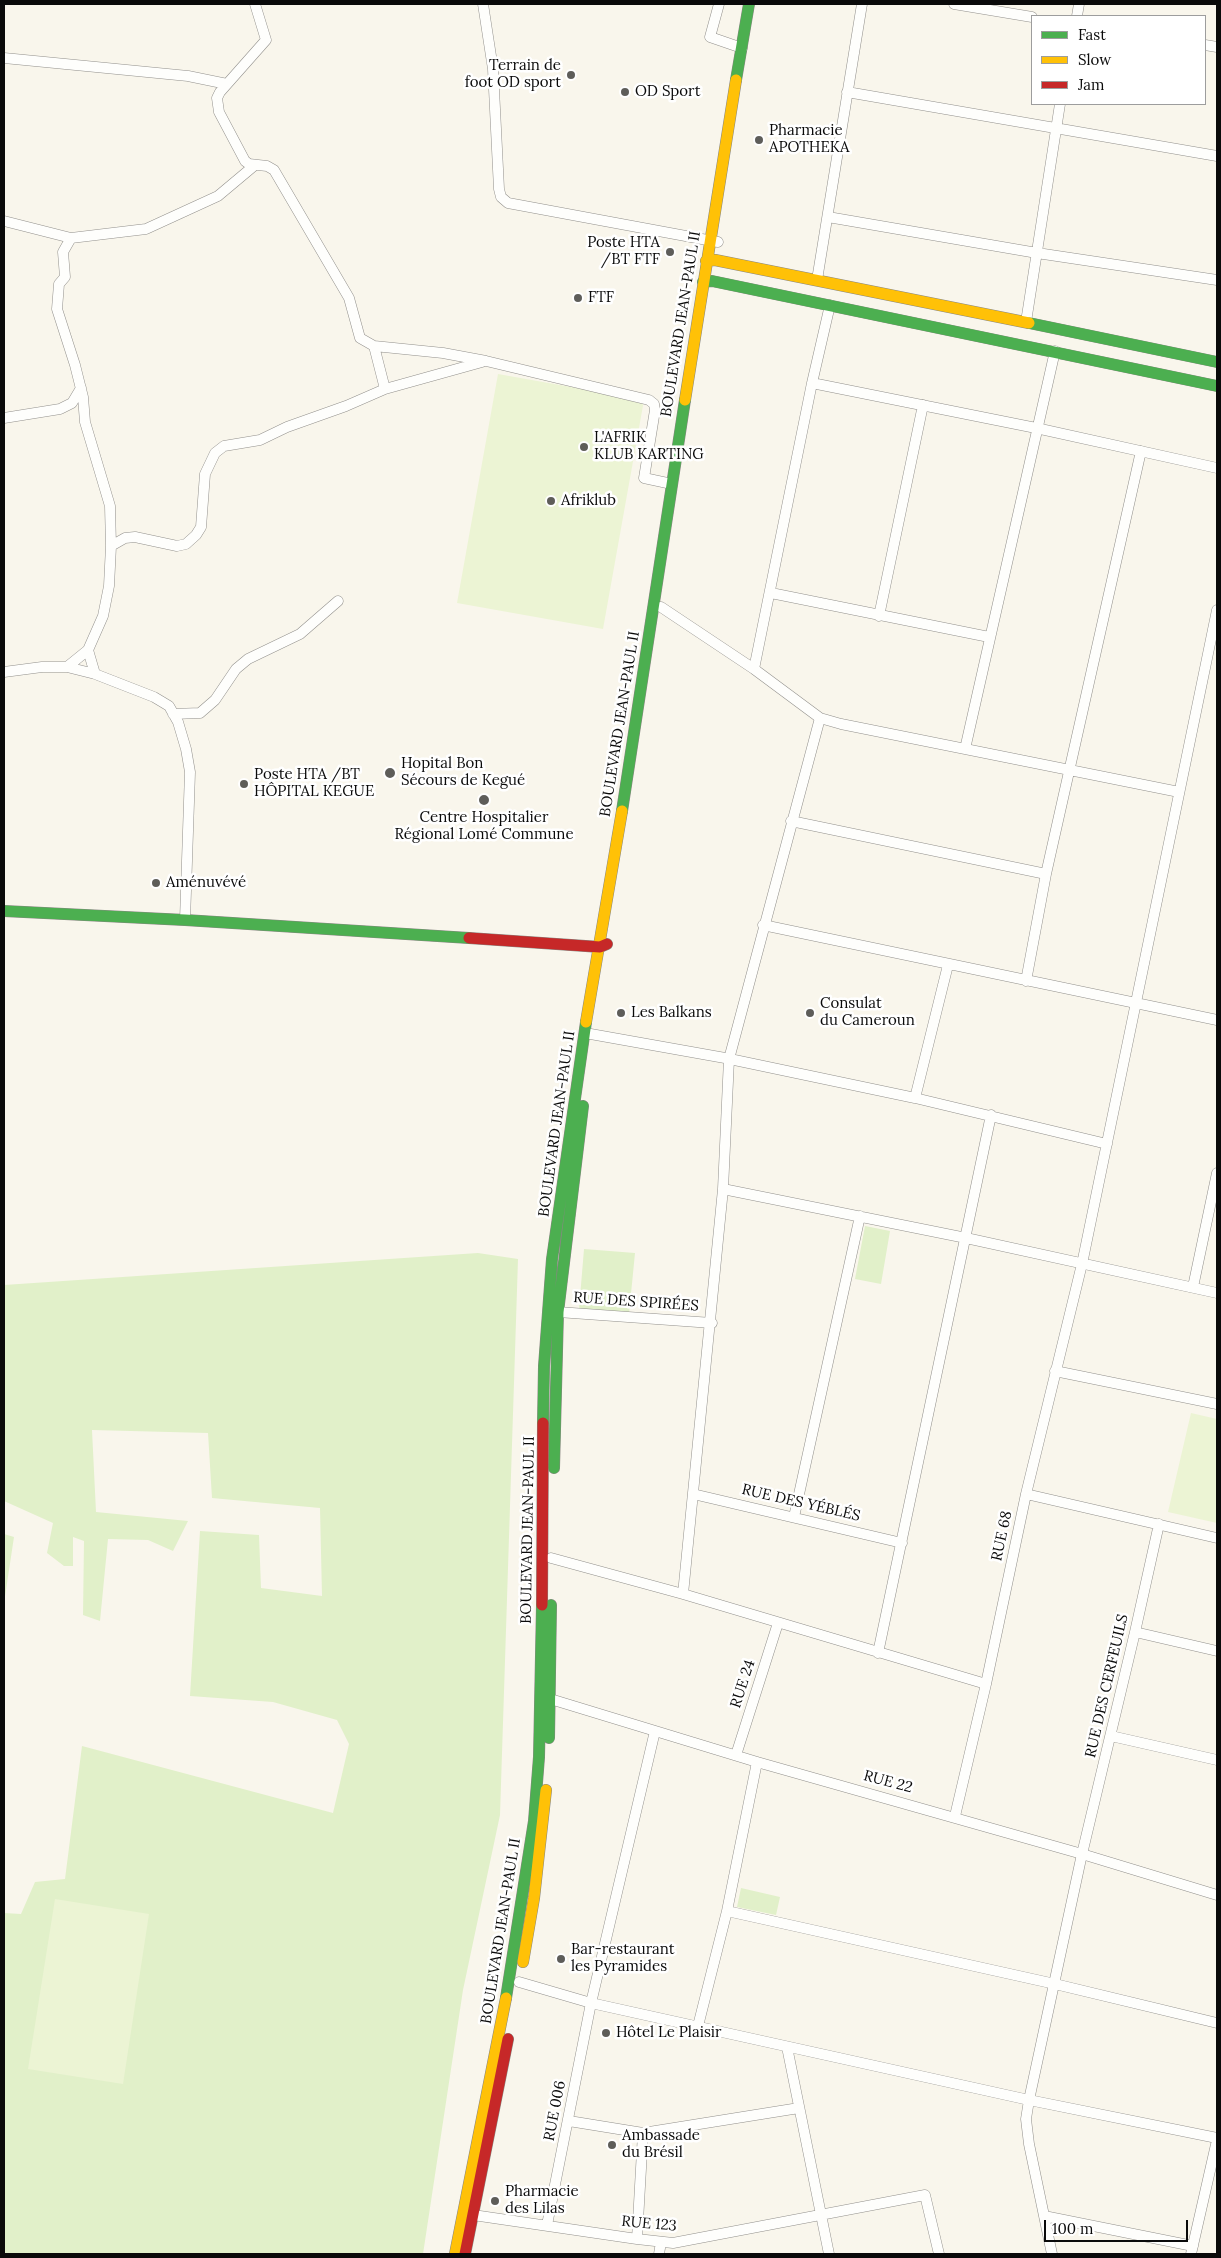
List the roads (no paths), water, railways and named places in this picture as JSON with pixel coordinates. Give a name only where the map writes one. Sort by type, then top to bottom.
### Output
[{"type":"main road","name":"BOULEVARD JEAN-PAUL II","points":[[466,2254],[534,1898],[544,1815],[558,1312],[589,1033],[661,607],[749,4]]},
{"type":"main road","name":"BOULEVARD JEAN-PAUL II","points":[[713,241],[758,4]]},
{"type":"main road","points":[[711,260],[1217,362]]},
{"type":"main road","name":"BOULEVARD JEAN-PAUL II","points":[[604,945],[672,484],[708,282]]},
{"type":"main road","points":[[708,282],[830,305],[1217,386]]},
{"type":"main road","points":[[4,912],[184,920],[604,945]]},
{"type":"main road","name":"BOULEVARD JEAN-PAUL II","points":[[455,2254],[512,1969],[534,1821],[546,1698],[544,1366],[552,1259],[576,1083],[589,1033]]},
{"type":"street","points":[[255,4],[266,40],[217,98],[219,112],[244,161],[255,165],[267,166],[274,170],[350,298],[360,338],[374,346],[444,353],[486,361],[649,400],[654,404],[655,410],[644,478],[672,484]]},
{"type":"street","points":[[483,4],[493,69],[501,197],[508,203],[713,241]]},
{"type":"street","points":[[719,4],[710,37],[742,48]]},
{"type":"street","points":[[817,280],[862,4]]},
{"type":"street","points":[[954,4],[1031,17]]},
{"type":"street","points":[[4,58],[188,76],[227,84]]},
{"type":"street","points":[[847,92],[1217,156]]},
{"type":"street","points":[[1026,322],[1060,105]]},
{"type":"street","points":[[4,220],[71,238],[146,229],[218,196],[255,165]]},
{"type":"street","points":[[828,217],[1038,253],[1217,280]]},
{"type":"street","points":[[67,667],[88,650],[104,608],[109,586],[111,546],[110,506],[85,422],[81,388],[57,309],[59,284],[65,277],[63,252],[71,238]]},
{"type":"street","points":[[754,669],[771,593],[812,383],[830,305]]},
{"type":"street","points":[[374,346],[384,389]]},
{"type":"street","points":[[965,748],[1054,351]]},
{"type":"street","points":[[111,546],[125,538],[135,537],[177,546],[186,544],[196,535],[201,527],[205,474],[215,453],[224,446],[260,440],[287,426],[346,406],[384,389],[486,361]]},
{"type":"street","points":[[812,383],[1036,428],[1217,468]]},
{"type":"street","points":[[4,418],[60,409],[72,403],[81,388]]},
{"type":"street","points":[[879,616],[923,405]]},
{"type":"street","points":[[1026,981],[1046,874],[1141,451]]},
{"type":"street","points":[[771,593],[989,638]]},
{"type":"street","points":[[174,714],[200,713],[215,700],[236,669],[248,659],[300,634],[338,601]]},
{"type":"street","points":[[661,607],[754,669],[820,718],[840,724],[1179,792]]},
{"type":"street","name":"RUE 68","points":[[955,1816],[986,1684],[1026,1494],[1082,1264],[1179,792],[1214,647],[1217,610]]},
{"type":"street","points":[[88,650],[95,674]]},
{"type":"street","points":[[4,672],[42,667],[67,667],[95,674],[154,697],[168,706],[174,714],[186,749],[190,772],[189,840],[184,920]]},
{"type":"street","points":[[684,1594],[712,1323],[723,1189],[729,1059],[763,925],[820,718]]},
{"type":"street","points":[[791,821],[1046,874]]},
{"type":"street","points":[[763,925],[1217,1020]]},
{"type":"street","points":[[915,1098],[948,965]]},
{"type":"street","points":[[589,1033],[729,1059],[915,1098],[1107,1144]]},
{"type":"street","points":[[878,1653],[992,1115]]},
{"type":"street","points":[[1193,1287],[1217,1179]]},
{"type":"street","points":[[723,1189],[966,1238],[1217,1293]]},
{"type":"street","points":[[794,1517],[860,1216]]},
{"type":"street","name":"RUE DES SPIRÉES","points":[[558,1312],[712,1323]]},
{"type":"street","points":[[1055,1371],[1217,1404]]},
{"type":"street","name":"RUE DES YÉBLÉS","points":[[693,1494],[902,1543]]},
{"type":"street","points":[[1026,1494],[1217,1538]]},
{"type":"street","name":"RUE DES CERFEUILS","points":[[1052,2254],[1029,2144],[1026,2119],[1082,1854],[1159,1524]]},
{"type":"street","points":[[551,1558],[684,1594],[986,1684]]},
{"type":"street","name":"RUE 24","points":[[736,1755],[778,1623]]},
{"type":"street","points":[[1135,1632],[1217,1652]]},
{"type":"street","name":"RUE 22","points":[[546,1698],[758,1762],[955,1816],[1217,1895]]},
{"type":"street","name":"RUE 006","points":[[547,2226],[569,2121],[590,2003],[654,1731]]},
{"type":"street","points":[[1111,1736],[1217,1760]]},
{"type":"street","points":[[698,2026],[727,1911],[758,1762]]},
{"type":"street","points":[[727,1911],[1055,1984],[1217,2023]]},
{"type":"street","points":[[519,1982],[590,2003],[1029,2100],[1217,2139],[1192,2250],[1044,2216]]},
{"type":"street","points":[[787,2047],[828,2254]]},
{"type":"street","points":[[569,2121],[643,2133],[799,2108]]},
{"type":"street","points":[[637,2239],[643,2133]]},
{"type":"street","name":"RUE 123","points":[[473,2215],[637,2239],[683,2242],[925,2195],[939,2254]]},
{"type":"street","points":[[659,2254],[661,2242]]},
{"type":"place","name":"Terrain de foot OD sport","points":[[571,75]]},
{"type":"place","name":"OD Sport","points":[[625,92]]},
{"type":"place","name":"Pharmacie APOTHEKA","points":[[759,140]]},
{"type":"place","name":"Poste HTA /BT FTF","points":[[670,252]]},
{"type":"place","name":"FTF","points":[[578,298]]},
{"type":"place","name":"L'AFRIK KLUB KARTING","points":[[584,447]]},
{"type":"place","name":"Afriklub","points":[[551,501]]},
{"type":"place","name":"Hopital Bon Sécours de Kegué","points":[[390,773]]},
{"type":"place","name":"Poste HTA /BT HÔPITAL KEGUE","points":[[244,784]]},
{"type":"place","name":"Centre Hospitalier Régional Lomé Commune","points":[[484,800]]},
{"type":"place","name":"Aménuvévé","points":[[156,883]]},
{"type":"place","name":"Les Balkans","points":[[621,1013]]},
{"type":"place","name":"Consulat du Cameroun","points":[[810,1013]]},
{"type":"place","name":"Bar-restaurant les Pyramides","points":[[561,1959]]},
{"type":"place","name":"Hôtel Le Plaisir","points":[[606,2033]]},
{"type":"place","name":"Ambassade du Brésil","points":[[612,2145]]},
{"type":"place","name":"Pharmacie des Lilas","points":[[495,2201]]}]
